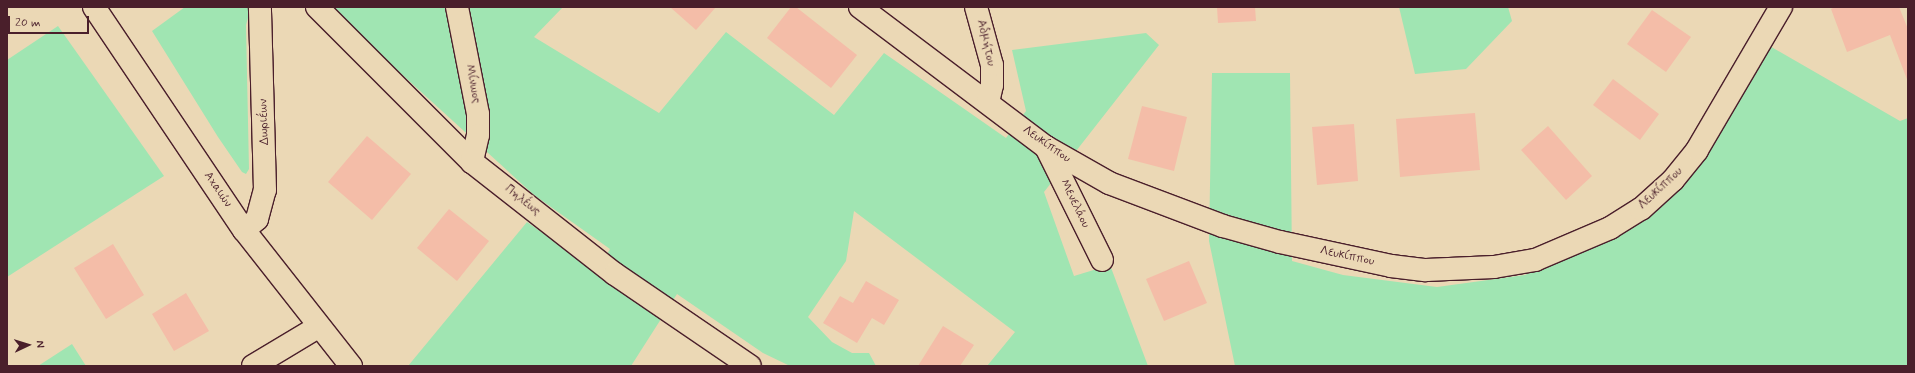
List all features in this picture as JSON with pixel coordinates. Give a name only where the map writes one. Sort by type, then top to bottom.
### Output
[{"type":"street","name":"Δωριέων","points":[[244,230],[257,219],[265,190],[260,7]]},
{"type":"street","name":"Πηλέως","points":[[317,7],[472,162],[615,274],[750,366]]},
{"type":"street","name":"Μίνωος","points":[[457,7],[478,114],[478,135],[472,162]]},
{"type":"street","name":"Λευκίππου","points":[[860,7],[1046,147],[1108,183],[1223,226],[1280,242],[1414,269],[1473,268],[1514,264],[1553,254],[1610,228],[1641,209],[1663,190],[1685,167],[1707,135],[1781,7]]},
{"type":"street","name":"Αδμήτου","points":[[976,7],[992,65],[992,85],[988,103]]},
{"type":"street","name":"Αχαιών","points":[[101,9],[244,230],[318,327],[350,366]]},
{"type":"street","name":"Μενελάου","points":[[1046,147],[1102,260]]},
{"type":"street","points":[[253,366],[318,327]]},
{"type":"green space","points":[[185,7],[251,7],[246,25],[249,169],[246,174],[242,172],[218,137],[152,31]]},
{"type":"green space","points":[[328,7],[563,7],[534,37],[659,113],[726,32],[834,115],[884,53],[1006,138],[1026,111],[1012,50],[1146,33],[1159,45],[1044,192],[1074,276],[1110,265],[1148,366],[987,366],[1015,332],[854,211],[846,261],[808,317],[832,342],[852,353],[869,353],[876,366],[790,366],[763,353],[677,294],[631,366],[408,366],[527,222],[597,271],[610,249],[534,195]]},
{"type":"green space","points":[[1399,7],[1508,7],[1512,21],[1466,69],[1415,74]]},
{"type":"green space","points":[[58,26],[164,176],[7,277],[7,60]]},
{"type":"green space","points":[[1761,41],[1900,121],[1908,118],[1908,366],[1235,366],[1209,241],[1212,73],[1290,73],[1292,261],[1343,275],[1437,287],[1525,275],[1599,243],[1685,185],[1693,154]]},
{"type":"green space","points":[[72,344],[86,366],[38,366]]},
{"type":"building","points":[[670,7],[716,7],[696,30]]},
{"type":"building","points":[[791,7],[796,7],[857,55],[831,88],[767,38]]},
{"type":"building","points":[[1217,7],[1255,7],[1256,21],[1218,23]]},
{"type":"building","points":[[1835,7],[1899,7],[1908,29],[1908,82],[1890,35],[1847,52],[1831,9]]},
{"type":"building","points":[[1652,10],[1691,37],[1666,72],[1627,44]]},
{"type":"building","points":[[1613,79],[1659,114],[1640,140],[1593,105]]},
{"type":"building","points":[[1142,106],[1187,117],[1174,171],[1128,159]]},
{"type":"building","points":[[1475,113],[1480,170],[1400,177],[1396,119]]},
{"type":"building","points":[[1354,124],[1358,181],[1317,185],[1312,127]]},
{"type":"building","points":[[1548,126],[1592,176],[1566,200],[1521,150]]},
{"type":"building","points":[[367,136],[411,174],[372,220],[328,182]]},
{"type":"building","points":[[449,209],[489,241],[457,281],[417,248]]},
{"type":"building","points":[[113,244],[144,295],[106,319],[74,268]]},
{"type":"building","points":[[1189,261],[1207,303],[1164,321],[1146,279]]},
{"type":"building","points":[[866,281],[899,300],[884,325],[872,318],[857,343],[823,323],[840,296],[853,303]]},
{"type":"building","points":[[186,293],[209,331],[174,351],[152,314]]},
{"type":"building","points":[[943,326],[974,345],[960,366],[918,366]]}]
